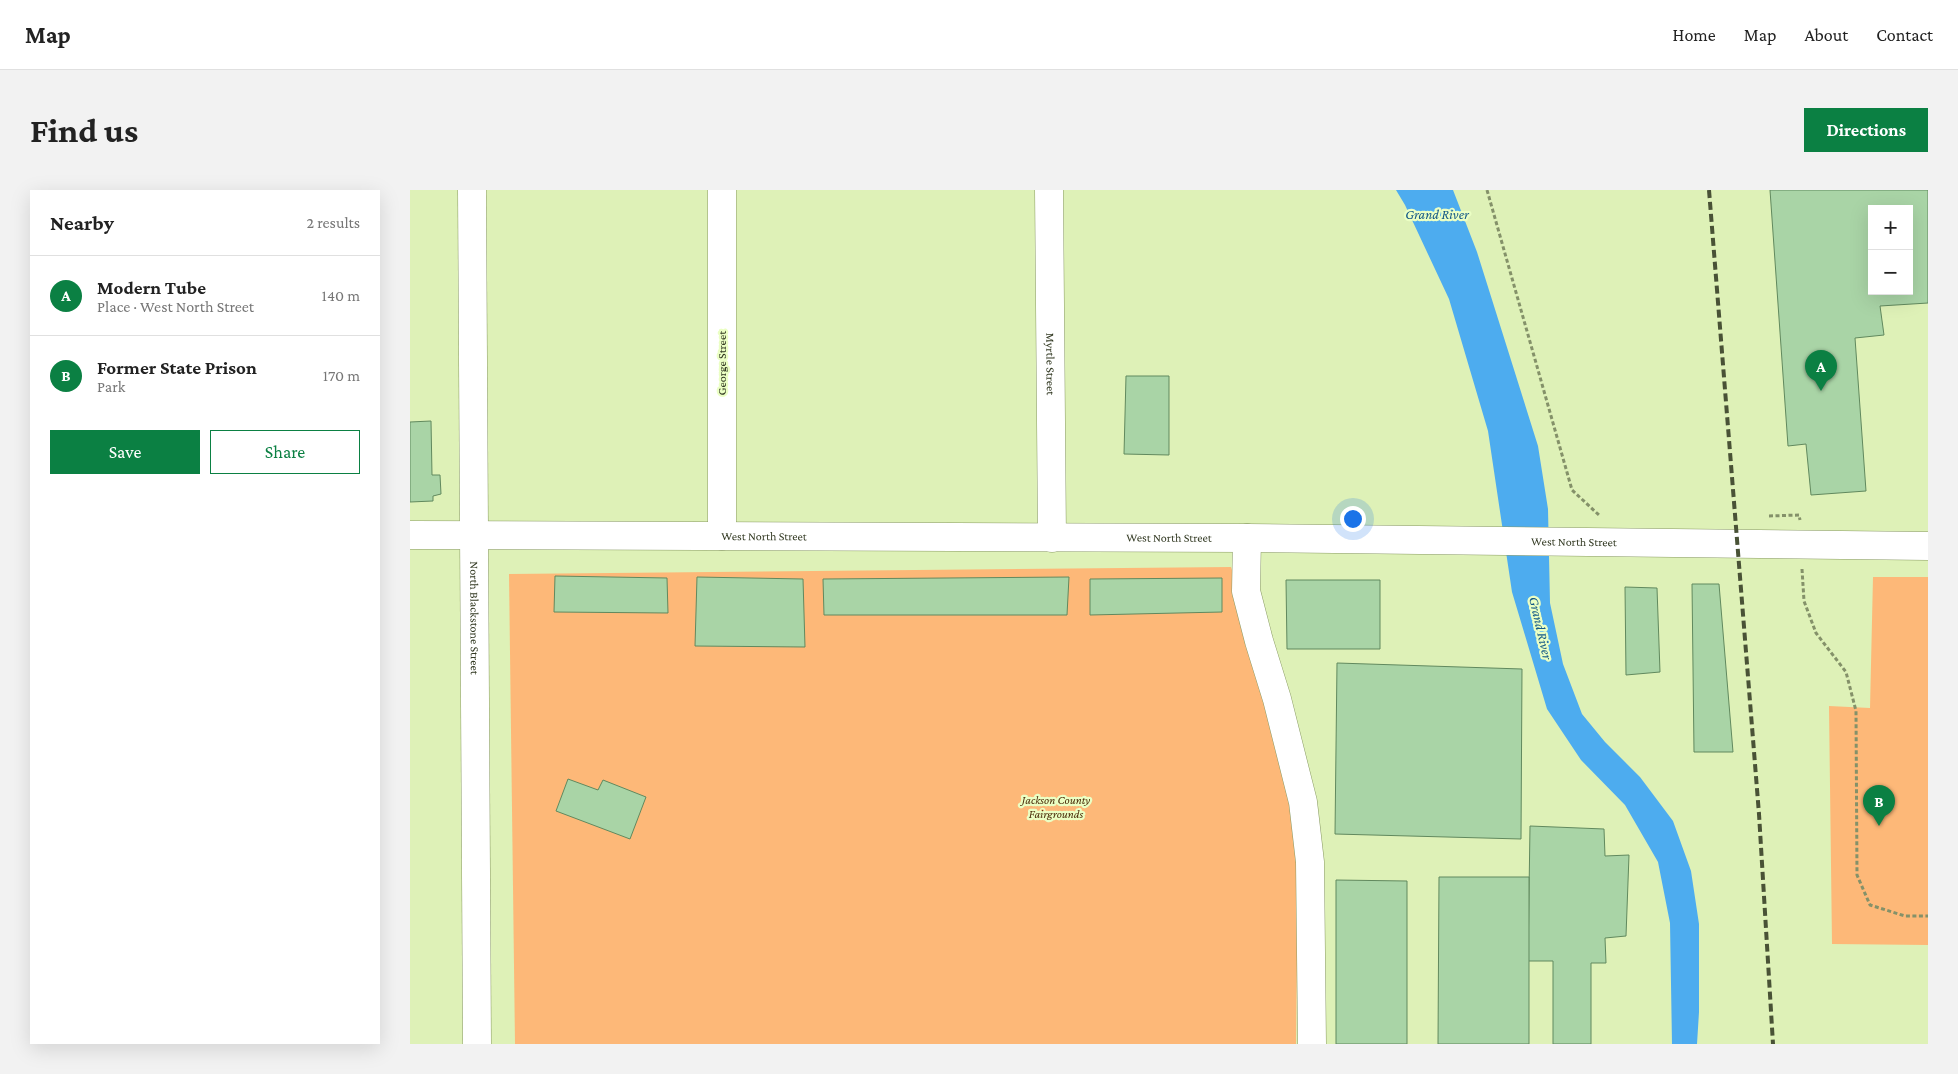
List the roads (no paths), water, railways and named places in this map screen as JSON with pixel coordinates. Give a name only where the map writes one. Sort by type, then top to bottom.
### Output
[{"type":"street","name":"North Blackstone Street","points":[[472,190],[477,1044]]},
{"type":"street","name":"George Street","points":[[722,190],[722,536]]},
{"type":"street","name":"Myrtle Street","points":[[1049,190],[1052,538]]},
{"type":"street","name":"West North Street","points":[[410,536],[1247,538],[1928,546]]},
{"type":"street","points":[[1247,538],[1246,591],[1259,642],[1277,698],[1304,811],[1310,862],[1312,1044]]},
{"type":"water","name":"Grand River","points":[[1396,190],[1453,190],[1477,252],[1538,446],[1548,509],[1550,603],[1563,664],[1582,714],[1605,742],[1640,777],[1673,821],[1691,871],[1699,924],[1697,1044],[1672,1044],[1670,923],[1658,862],[1625,805],[1581,760],[1547,709],[1512,592],[1488,431],[1449,299],[1405,205]]},
{"type":"railway","points":[[1709,190],[1759,814],[1773,1044]]},
{"type":"place","name":"Modern Tube","points":[[1821,391]]},
{"type":"place","name":"Former State Prison","points":[[1879,826]]},
{"type":"park label","name":"Jackson County Fairgrounds","points":[[1056,807]]}]
